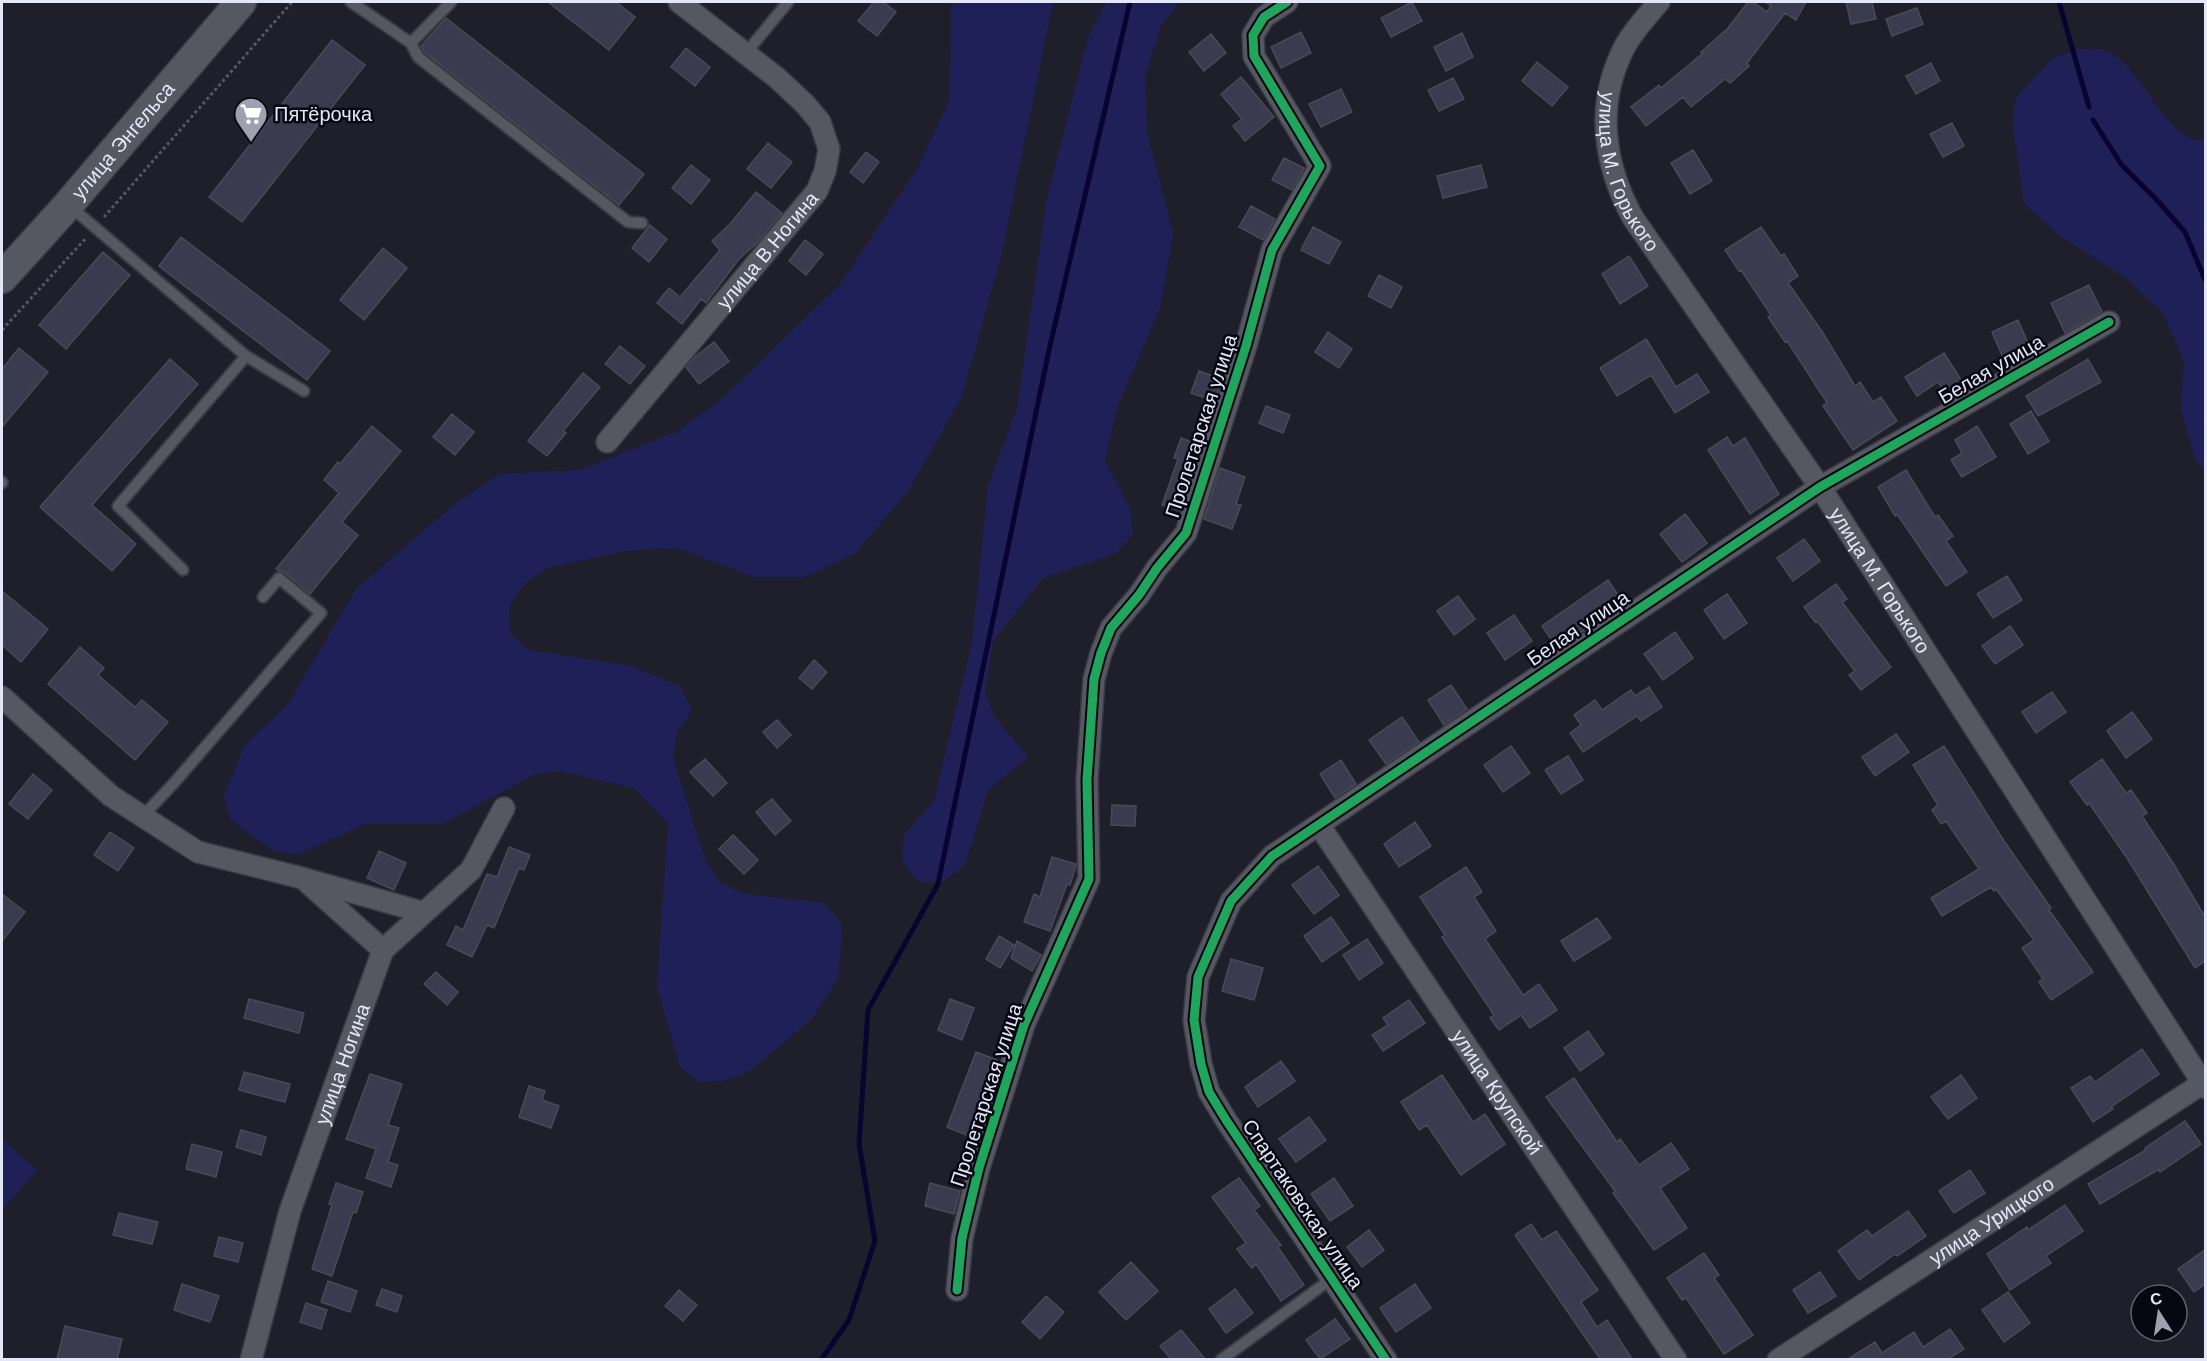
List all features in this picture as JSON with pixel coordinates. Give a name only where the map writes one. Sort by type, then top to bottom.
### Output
[{"type":"main road","name":"улица Энгельса","points":[[2,278],[68,205],[241,2]]},
{"type":"street","name":"улица В.Ногина","points":[[607,442],[817,191],[825,171],[829,149],[820,122],[805,104],[776,77],[679,2]]},
{"type":"street","name":"Пролетарская улица","points":[[957,1290],[962,1238],[976,1178],[1024,1025],[1089,879],[1087,780],[1094,679],[1101,653],[1111,628],[1186,532],[1246,346],[1272,250],[1320,166],[1254,56],[1253,35],[1264,17],[1287,2]]},
{"type":"street","name":"улица М. Горького","points":[[1659,2],[1626,44],[1614,72],[1605,139],[1619,192],[1633,218],[1821,487],[2204,1084]]},
{"type":"street","name":"Белая улица","points":[[1201,1064],[1194,1020],[1198,977],[1231,901],[1272,856],[1821,487],[2109,322]]},
{"type":"street","points":[[2,698],[111,796],[198,852],[423,912]]},
{"type":"street","name":"улица Ногина","points":[[251,1359],[290,1211],[383,950],[471,870],[504,808]]},
{"type":"street","name":"улица Крупской","points":[[1319,825],[1676,1359]]},
{"type":"street","points":[[302,878],[383,950]]},
{"type":"street","name":"Спартаковская улица","points":[[1201,1064],[1209,1092],[1226,1120],[1386,1359]]},
{"type":"street","name":"улица Урицкого","points":[[1778,1359],[2204,1084]]},
{"type":"lane","points":[[351,2],[411,43],[418,57],[628,222],[642,223]]},
{"type":"lane","points":[[411,43],[451,2]]},
{"type":"lane","points":[[746,53],[788,2]]},
{"type":"lane","points":[[68,205],[246,356],[304,391]]},
{"type":"lane","points":[[183,570],[118,506],[246,356]]},
{"type":"lane","points":[[142,817],[321,613],[279,578],[263,597]]},
{"type":"lane","points":[[1221,1359],[1331,1279]]},
{"type":"path","points":[[2,330],[292,2]]},
{"type":"shaded area","points":[[951,2],[1053,2],[1001,257],[962,396],[908,492],[854,554],[805,577],[754,577],[677,548],[625,551],[548,568],[526,582],[509,606],[510,632],[528,650],[632,666],[681,687],[692,711],[677,732],[673,759],[705,859],[719,882],[745,894],[825,903],[842,925],[839,977],[811,1020],[748,1072],[725,1081],[699,1082],[680,1067],[657,986],[668,823],[634,788],[558,771],[534,775],[442,824],[366,824],[296,855],[272,850],[230,819],[224,795],[245,745],[288,704],[356,589],[456,503],[500,474],[580,470],[678,431],[723,398],[841,283],[917,169],[950,99]]},
{"type":"shaded area","points":[[1106,2],[1179,2],[1162,24],[1145,76],[1147,132],[1173,234],[1160,308],[1117,408],[1105,461],[1130,508],[1133,535],[1115,554],[1043,578],[993,641],[985,692],[994,716],[1028,757],[988,790],[965,865],[943,882],[918,882],[902,861],[904,835],[934,801],[972,642],[988,485],[1017,409],[1047,197],[1089,35]]},
{"type":"shaded area","points":[[2078,49],[2106,50],[2119,58],[2179,130],[2192,138],[2205,139],[2205,472],[2195,458],[2181,410],[2184,361],[2162,312],[2126,278],[2061,237],[2024,203],[2013,126],[2015,99],[2053,58]]},
{"type":"shaded area","points":[[2,1139],[37,1170],[2,1210]]},
{"type":"building","points":[[548,2],[616,2],[635,17],[609,50]]},
{"type":"building","points":[[874,2],[883,2],[896,12],[877,36],[858,21]]},
{"type":"building","points":[[1412,2],[1422,21],[1391,37],[1381,18]]},
{"type":"building","points":[[1748,2],[1753,2],[1767,12],[1771,5],[1765,2],[1806,2],[1796,20],[1785,13],[1747,63],[1749,66],[1730,83],[1725,79],[1691,107],[1683,97],[1646,126],[1631,107],[1659,85],[1661,88],[1703,53],[1701,52],[1728,28]]},
{"type":"building","points":[[1846,2],[1872,2],[1876,19],[1851,24]]},
{"type":"building","points":[[1917,8],[1923,24],[1892,36],[1886,19]]},
{"type":"building","points":[[446,18],[644,174],[619,205],[424,52],[421,46]]},
{"type":"building","points":[[1301,32],[1311,53],[1281,68],[1271,47]]},
{"type":"building","points":[[1462,33],[1473,57],[1446,71],[1434,47]]},
{"type":"building","points":[[1211,34],[1226,53],[1204,71],[1189,52]]},
{"type":"building","points":[[332,40],[365,65],[242,222],[209,197]]},
{"type":"building","points":[[686,48],[710,67],[695,86],[671,67]]},
{"type":"building","points":[[1537,62],[1568,87],[1552,106],[1522,81]]},
{"type":"building","points":[[1931,63],[1940,81],[1916,94],[1906,76]]},
{"type":"building","points":[[1241,77],[1274,117],[1245,141],[1233,126],[1242,119],[1221,94]]},
{"type":"building","points":[[1453,78],[1464,99],[1439,111],[1428,90]]},
{"type":"building","points":[[1341,89],[1352,112],[1321,127],[1309,104]]},
{"type":"building","points":[[1952,123],[1964,146],[1943,157],[1930,134]]},
{"type":"building","points":[[768,143],[792,162],[771,188],[747,169]]},
{"type":"building","points":[[1693,150],[1712,181],[1690,194],[1671,163]]},
{"type":"building","points":[[866,152],[879,162],[863,183],[850,172]]},
{"type":"building","points":[[1284,158],[1304,168],[1292,190],[1272,180]]},
{"type":"building","points":[[691,165],[710,180],[691,204],[672,188]]},
{"type":"building","points":[[1481,165],[1487,187],[1443,198],[1437,176]]},
{"type":"building","points":[[756,192],[782,213],[756,244],[739,259],[706,303],[701,299],[682,324],[657,303],[669,288],[680,297],[720,250],[712,241],[730,224]]},
{"type":"building","points":[[1251,206],[1275,219],[1263,240],[1239,227]]},
{"type":"building","points":[[650,225],[667,239],[649,262],[632,248]]},
{"type":"building","points":[[1313,227],[1341,242],[1329,264],[1301,250]]},
{"type":"building","points":[[1761,227],[1781,256],[1784,254],[1798,276],[1788,283],[1823,333],[1855,386],[1860,382],[1873,402],[1881,397],[1897,421],[1853,450],[1823,406],[1827,403],[1806,370],[1768,317],[1771,315],[1725,250]]},
{"type":"building","points":[[181,237],[330,351],[307,380],[159,266]]},
{"type":"building","points":[[805,240],[823,254],[806,275],[789,261]]},
{"type":"building","points":[[383,248],[407,268],[364,320],[340,300]]},
{"type":"building","points":[[103,252],[130,275],[66,349],[39,325]]},
{"type":"building","points":[[1629,256],[1648,286],[1620,304],[1602,274]]},
{"type":"building","points":[[1379,275],[1402,287],[1391,308],[1368,296]]},
{"type":"building","points":[[2089,285],[2102,312],[2065,333],[2051,303]]},
{"type":"building","points":[[2018,320],[2031,350],[2005,362],[1992,332]]},
{"type":"building","points":[[1328,332],[1352,349],[1339,368],[1315,352]]},
{"type":"building","points":[[1646,339],[1676,387],[1697,374],[1709,392],[1675,413],[1651,375],[1617,396],[1600,368]]},
{"type":"building","points":[[714,342],[729,361],[699,384],[686,367]]},
{"type":"building","points":[[620,346],[645,366],[630,384],[605,364]]},
{"type":"building","points":[[19,348],[48,372],[2,427],[2,369]]},
{"type":"building","points":[[1944,353],[1965,386],[1948,397],[1938,382],[1917,396],[1905,377]]},
{"type":"building","points":[[170,359],[198,384],[92,505],[136,544],[112,571],[40,507]]},
{"type":"building","points":[[2088,359],[2101,382],[2038,416],[2026,396]]},
{"type":"building","points":[[1199,371],[1222,379],[1215,401],[1191,393]]},
{"type":"building","points":[[583,373],[600,387],[563,431],[566,433],[547,456],[528,441]]},
{"type":"building","points":[[1266,406],[1290,415],[1283,433],[1259,423]]},
{"type":"building","points":[[2031,411],[2049,441],[2028,454],[2010,424]]},
{"type":"building","points":[[452,414],[474,432],[455,455],[433,437]]},
{"type":"building","points":[[372,426],[401,451],[342,522],[358,535],[310,594],[284,572],[276,569],[339,493],[324,480]]},
{"type":"building","points":[[1977,426],[1996,457],[1962,477],[1951,460],[1962,453],[1955,440]]},
{"type":"building","points":[[1727,437],[1733,446],[1745,438],[1779,494],[1750,514],[1708,450]]},
{"type":"building","points":[[1181,438],[1201,445],[1180,511],[1162,505],[1178,459],[1174,458]]},
{"type":"building","points":[[1220,468],[1245,477],[1236,504],[1241,505],[1232,529],[1204,519]]},
{"type":"building","points":[[1906,470],[1935,517],[1938,515],[1953,536],[1946,541],[1967,572],[1946,586],[1897,514],[1895,516],[1878,487]]},
{"type":"building","points":[[1685,514],[1707,543],[1682,562],[1660,534]]},
{"type":"building","points":[[1804,539],[1820,561],[1793,581],[1777,558]]},
{"type":"building","points":[[2007,576],[2022,600],[1993,618],[1977,594]]},
{"type":"building","points":[[1608,580],[1624,604],[1557,648],[1542,626]]},
{"type":"building","points":[[1836,584],[1847,599],[1842,602],[1891,667],[1861,690],[1849,675],[1855,671],[1804,607]]},
{"type":"building","points":[[2,591],[48,629],[21,662],[2,645]]},
{"type":"building","points":[[1727,594],[1747,623],[1724,639],[1704,610]]},
{"type":"building","points":[[1458,596],[1475,619],[1454,635],[1437,611]]},
{"type":"building","points":[[1514,615],[1532,641],[1505,660],[1487,633]]},
{"type":"building","points":[[2010,626],[2023,645],[1995,664],[1982,646]]},
{"type":"building","points":[[1675,632],[1693,658],[1663,680],[1644,654]]},
{"type":"building","points":[[80,647],[104,668],[98,675],[135,707],[142,700],[168,722],[135,760],[48,684]]},
{"type":"building","points":[[814,660],[827,672],[812,689],[799,678]]},
{"type":"building","points":[[1451,685],[1467,709],[1444,725],[1428,700]]},
{"type":"building","points":[[1649,687],[1662,707],[1641,721],[1637,716],[1583,752],[1570,733],[1581,725],[1574,715],[1595,700],[1602,710],[1631,690],[1635,696]]},
{"type":"building","points":[[2052,692],[2066,712],[2036,733],[2022,712]]},
{"type":"building","points":[[2132,712],[2152,739],[2126,758],[2107,731]]},
{"type":"building","points":[[1402,717],[1419,742],[1386,764],[1369,740]]},
{"type":"building","points":[[777,720],[791,735],[777,748],[763,732]]},
{"type":"building","points":[[1896,734],[1909,752],[1875,776],[1862,757]]},
{"type":"building","points":[[1511,746],[1530,773],[1503,792],[1484,765]]},
{"type":"building","points":[[1944,746],[2004,841],[2051,908],[2049,910],[2093,972],[2051,1000],[2039,982],[2043,979],[2022,948],[2034,940],[1996,889],[1994,891],[1991,887],[1942,916],[1931,898],[1979,869],[1946,821],[1941,824],[1932,810],[1938,805],[1913,765]]},
{"type":"building","points":[[1568,756],[1583,780],[1561,794],[1545,770]]},
{"type":"building","points":[[705,759],[727,783],[713,796],[690,772]]},
{"type":"building","points":[[2102,759],[2126,793],[2131,790],[2147,813],[2142,816],[2205,917],[2205,961],[2195,968],[2127,858],[2089,803],[2087,805],[2070,782]]},
{"type":"building","points":[[1341,760],[1356,784],[1335,798],[1320,774]]},
{"type":"building","points":[[33,774],[52,790],[28,819],[9,804]]},
{"type":"building","points":[[772,799],[791,821],[775,835],[756,812]]},
{"type":"building","points":[[1112,805],[1136,806],[1135,826],[1111,825]]},
{"type":"building","points":[[1415,822],[1431,846],[1399,867],[1384,844]]},
{"type":"building","points":[[110,832],[134,848],[118,871],[94,855]]},
{"type":"building","points":[[733,835],[758,860],[744,874],[719,849]]},
{"type":"building","points":[[509,847],[530,855],[524,870],[519,868],[494,928],[487,925],[472,957],[447,945],[456,926],[463,930],[487,874],[497,877]]},
{"type":"building","points":[[379,851],[406,863],[394,890],[367,878]]},
{"type":"building","points":[[1052,857],[1076,864],[1076,866],[1050,931],[1024,922],[1034,894],[1040,897]]},
{"type":"building","points":[[1318,866],[1339,895],[1314,914],[1292,885]]},
{"type":"building","points":[[1466,867],[1482,892],[1474,897],[1496,931],[1485,939],[1523,995],[1539,984],[1557,1010],[1530,1028],[1521,1015],[1499,1030],[1490,1018],[1494,1015],[1442,937],[1445,935],[1420,897]]},
{"type":"building","points":[[2,894],[25,912],[2,941]]},
{"type":"building","points":[[1331,917],[1349,943],[1322,962],[1304,936]]},
{"type":"building","points":[[1597,918],[1611,938],[1574,961],[1561,941]]},
{"type":"building","points":[[999,936],[1014,945],[1000,968],[986,959]]},
{"type":"building","points":[[1367,939],[1383,963],[1359,980],[1343,955]]},
{"type":"building","points":[[1017,941],[1041,955],[1032,971],[1011,958]]},
{"type":"building","points":[[1231,959],[1263,968],[1254,1000],[1222,991]]},
{"type":"building","points":[[436,972],[458,992],[447,1005],[424,984]]},
{"type":"building","points":[[249,999],[304,1013],[299,1033],[244,1018]]},
{"type":"building","points":[[950,999],[974,1008],[962,1040],[938,1030]]},
{"type":"building","points":[[1409,1000],[1425,1023],[1383,1051],[1372,1035],[1388,1025],[1383,1018]]},
{"type":"building","points":[[1588,1031],[1604,1054],[1580,1071],[1564,1048]]},
{"type":"building","points":[[2142,1049],[2159,1074],[2093,1122],[2071,1088],[2090,1076],[2095,1082]]},
{"type":"building","points":[[976,1052],[997,1060],[969,1136],[947,1127]]},
{"type":"building","points":[[1281,1061],[1295,1081],[1258,1107],[1245,1087]]},
{"type":"building","points":[[244,1072],[290,1084],[285,1102],[239,1090]]},
{"type":"building","points":[[370,1074],[402,1084],[388,1125],[399,1128],[388,1162],[398,1165],[391,1187],[366,1178],[376,1149],[346,1139]]},
{"type":"building","points":[[1442,1075],[1473,1122],[1485,1114],[1505,1144],[1461,1175],[1427,1125],[1419,1130],[1401,1102]]},
{"type":"building","points":[[1961,1075],[1977,1098],[1948,1119],[1931,1097]]},
{"type":"building","points":[[1574,1078],[1617,1142],[1620,1139],[1639,1165],[1671,1143],[1689,1169],[1660,1188],[1687,1228],[1654,1250],[1613,1193],[1615,1191],[1546,1097]]},
{"type":"building","points":[[529,1086],[545,1091],[542,1100],[559,1106],[551,1128],[519,1117]]},
{"type":"building","points":[[1309,1117],[1326,1140],[1296,1162],[1279,1139]]},
{"type":"building","points":[[2185,1121],[2201,1144],[2160,1172],[2159,1169],[2100,1204],[2088,1184],[2146,1150],[2145,1148]]},
{"type":"building","points":[[241,1130],[266,1137],[261,1155],[236,1147]]},
{"type":"building","points":[[192,1144],[222,1152],[216,1177],[186,1169]]},
{"type":"building","points":[[1970,1170],[1985,1193],[1954,1213],[1939,1191]]},
{"type":"building","points":[[1239,1178],[1260,1206],[1254,1210],[1281,1245],[1278,1247],[1304,1285],[1281,1301],[1256,1264],[1252,1268],[1237,1249],[1246,1243],[1212,1197]]},
{"type":"building","points":[[1334,1178],[1353,1206],[1330,1221],[1311,1194]]},
{"type":"building","points":[[336,1183],[363,1192],[356,1213],[353,1212],[332,1276],[312,1269],[332,1205],[329,1204]]},
{"type":"building","points":[[930,1183],[960,1191],[954,1214],[925,1206]]},
{"type":"building","points":[[2065,1205],[2083,1231],[2046,1256],[2051,1263],[2010,1290],[1987,1254]]},
{"type":"building","points":[[1908,1211],[1926,1236],[1897,1256],[1895,1254],[1859,1280],[1838,1251],[1867,1230],[1872,1236]]},
{"type":"building","points":[[119,1213],[158,1222],[152,1244],[113,1235]]},
{"type":"building","points":[[1531,1224],[1542,1240],[1556,1231],[1598,1290],[1581,1302],[1597,1327],[1607,1320],[1632,1359],[1600,1359],[1515,1235]]},
{"type":"building","points":[[1369,1230],[1384,1250],[1362,1267],[1347,1247]]},
{"type":"building","points":[[219,1237],[243,1243],[238,1262],[214,1256]]},
{"type":"building","points":[[2205,1250],[2205,1284],[2194,1292],[2178,1269]]},
{"type":"building","points":[[1704,1253],[1719,1275],[1714,1278],[1753,1335],[1724,1354],[1686,1298],[1682,1300],[1667,1278]]},
{"type":"building","points":[[1131,1262],[1158,1291],[1126,1320],[1099,1292]]},
{"type":"building","points":[[1820,1272],[1836,1296],[1808,1313],[1793,1290]]},
{"type":"building","points":[[328,1281],[357,1291],[350,1312],[321,1302]]},
{"type":"building","points":[[182,1284],[219,1296],[210,1322],[174,1310]]},
{"type":"building","points":[[1415,1284],[1431,1308],[1396,1332],[1380,1308]]},
{"type":"building","points":[[382,1289],[402,1296],[397,1312],[376,1305]]},
{"type":"building","points":[[1235,1289],[1253,1313],[1226,1333],[1209,1309]]},
{"type":"building","points":[[679,1290],[697,1305],[683,1321],[665,1306]]},
{"type":"building","points":[[2008,1292],[2030,1323],[2004,1342],[1982,1310]]},
{"type":"building","points":[[1046,1296],[1064,1312],[1040,1339],[1022,1322]]},
{"type":"building","points":[[306,1303],[327,1310],[321,1329],[300,1322]]},
{"type":"building","points":[[1335,1319],[1350,1339],[1320,1359],[1306,1340]]},
{"type":"building","points":[[65,1326],[122,1339],[117,1359],[57,1359]]},
{"type":"building","points":[[1950,1329],[1964,1349],[1948,1359],[1848,1359],[1875,1342],[1882,1353],[1914,1332],[1923,1347]]},
{"type":"building","points":[[1181,1330],[1205,1359],[1171,1359],[1160,1346]]},
{"type":"waterway","points":[[821,1360],[849,1320],[875,1241],[859,1144],[868,1010],[938,884],[1049,350],[1130,2]]},
{"type":"waterway","points":[[2059,2],[2089,107]]},
{"type":"waterway","points":[[2093,120],[2121,164],[2185,232],[2206,282]]},
{"type":"cycle path","points":[[957,1290],[962,1238],[979,1168],[1024,1025],[1089,879],[1087,780],[1094,679],[1101,653],[1111,628],[1186,533],[1246,346],[1272,250],[1320,166],[1254,56],[1253,35],[1264,17],[1287,2]]},
{"type":"cycle path","points":[[1386,1360],[1209,1092],[1201,1064],[1194,1020],[1198,977],[1231,901],[1272,856],[1820,487],[2109,322]]},
{"type":"place","name":"Пятёрочка","points":[[251,143]]}]
